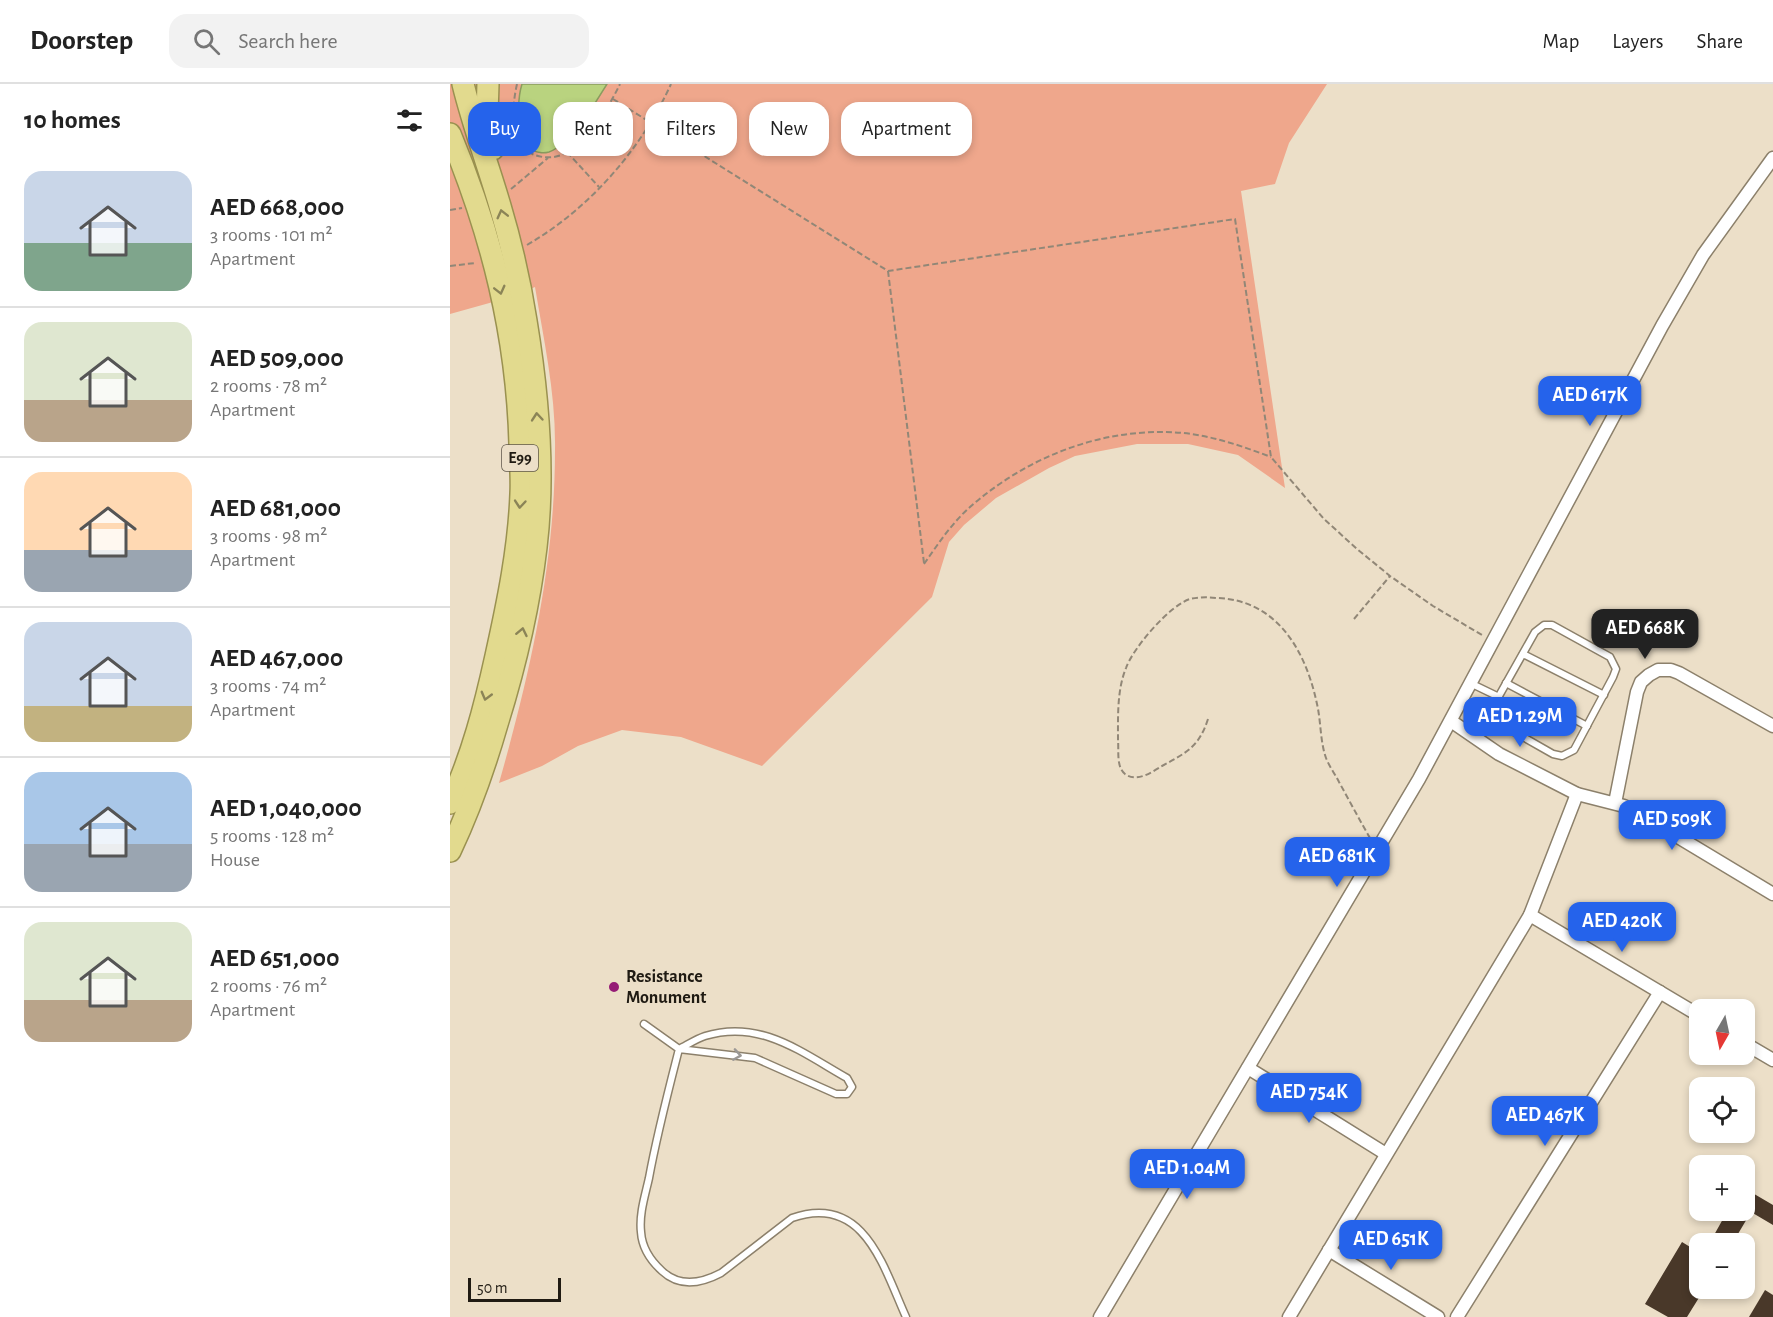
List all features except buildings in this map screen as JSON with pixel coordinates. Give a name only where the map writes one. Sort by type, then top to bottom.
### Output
[{"type":"highway","name":"E99","points":[[450,851],[468,786],[511,677],[521,638],[537,545],[540,491],[538,431],[526,321],[511,250],[492,179],[471,119],[463,84]]},
{"type":"highway","points":[[488,84],[487,114],[493,154],[492,179]]},
{"type":"highway","name":"E99","points":[[450,134],[468,177],[484,262],[509,323],[516,375],[521,492],[517,541],[507,605],[473,744],[468,786],[450,803]]},
{"type":"highway","points":[[450,166],[468,200],[484,262]]},
{"type":"street","points":[[1100,1317],[1377,851],[1451,722],[1492,641],[1662,326],[1703,255],[1773,159]]},
{"type":"street","points":[[1615,803],[1637,692],[1641,682],[1658,670],[1679,673],[1773,726]]},
{"type":"street","points":[[1451,722],[1499,754],[1577,794],[1615,803],[1635,811],[1773,894]]},
{"type":"street","points":[[1289,1317],[1530,915],[1577,794]]},
{"type":"street","points":[[1530,915],[1689,1009]]},
{"type":"street","points":[[1457,1317],[1660,992]]},
{"type":"street","points":[[1755,1049],[1773,1060]]},
{"type":"street","points":[[1248,1068],[1386,1154]]},
{"type":"street","points":[[1329,1250],[1438,1317]]},
{"type":"lane","points":[[1544,625],[1552,625],[1613,660],[1615,673],[1571,753],[1557,756],[1498,723],[1493,711],[1523,654],[1537,629],[1544,625]]},
{"type":"lane","points":[[1523,654],[1604,695]]},
{"type":"lane","points":[[1470,682],[1499,697]]},
{"type":"lane","points":[[1506,683],[1587,726]]},
{"type":"lane","points":[[644,1024],[679,1049],[755,1058],[836,1094],[843,1095],[851,1091],[847,1078],[779,1040],[756,1032],[733,1031],[704,1036],[679,1049],[658,1132],[641,1218],[644,1247],[654,1263],[668,1276],[681,1282],[709,1279],[722,1273],[792,1218],[802,1214],[826,1213],[850,1221],[865,1234],[874,1248],[906,1317]]},
{"type":"path","points":[[517,84],[513,109],[518,141],[531,155],[548,158]]},
{"type":"path","points":[[611,102],[620,84]]},
{"type":"path","points":[[662,102],[671,84]]},
{"type":"path","points":[[613,99],[645,120]]},
{"type":"path","points":[[527,245],[552,230],[599,187],[645,131]]},
{"type":"path","points":[[515,187],[548,158],[554,156]]},
{"type":"path","points":[[571,156],[599,187]]},
{"type":"path","points":[[703,156],[888,271],[1235,219],[1271,457]]},
{"type":"path","points":[[450,210],[459,209]]},
{"type":"path","points":[[450,266],[484,262]]},
{"type":"path","points":[[888,271],[924,564],[968,508],[996,486],[1060,451],[1122,435],[1183,433],[1228,442],[1271,457],[1324,519],[1390,576],[1432,606],[1492,641]]},
{"type":"path","points":[[1354,619],[1390,576]]},
{"type":"path","points":[[1208,719],[1201,737],[1188,752],[1141,777],[1132,777],[1123,773],[1119,766],[1118,720],[1120,688],[1126,666],[1141,643],[1178,606],[1188,600],[1202,597],[1227,598],[1249,605],[1272,618],[1293,640],[1309,671],[1326,757],[1377,851]]},
{"type":"shaded area","points":[[450,84],[1327,84],[1289,143],[1275,184],[1241,191],[1285,488],[1238,455],[1188,444],[1137,444],[1075,456],[1049,468],[996,498],[964,525],[949,542],[932,597],[762,766],[681,737],[622,730],[578,746],[542,766],[499,783],[521,701],[539,619],[551,535],[554,493],[554,409],[535,287],[511,297],[450,314]]},
{"type":"shaded area","points":[[522,84],[607,84],[595,102],[553,102],[553,150],[544,153],[541,152],[541,102],[519,102]]},
{"type":"place","name":"Resistance Monument","points":[[614,987]]}]
